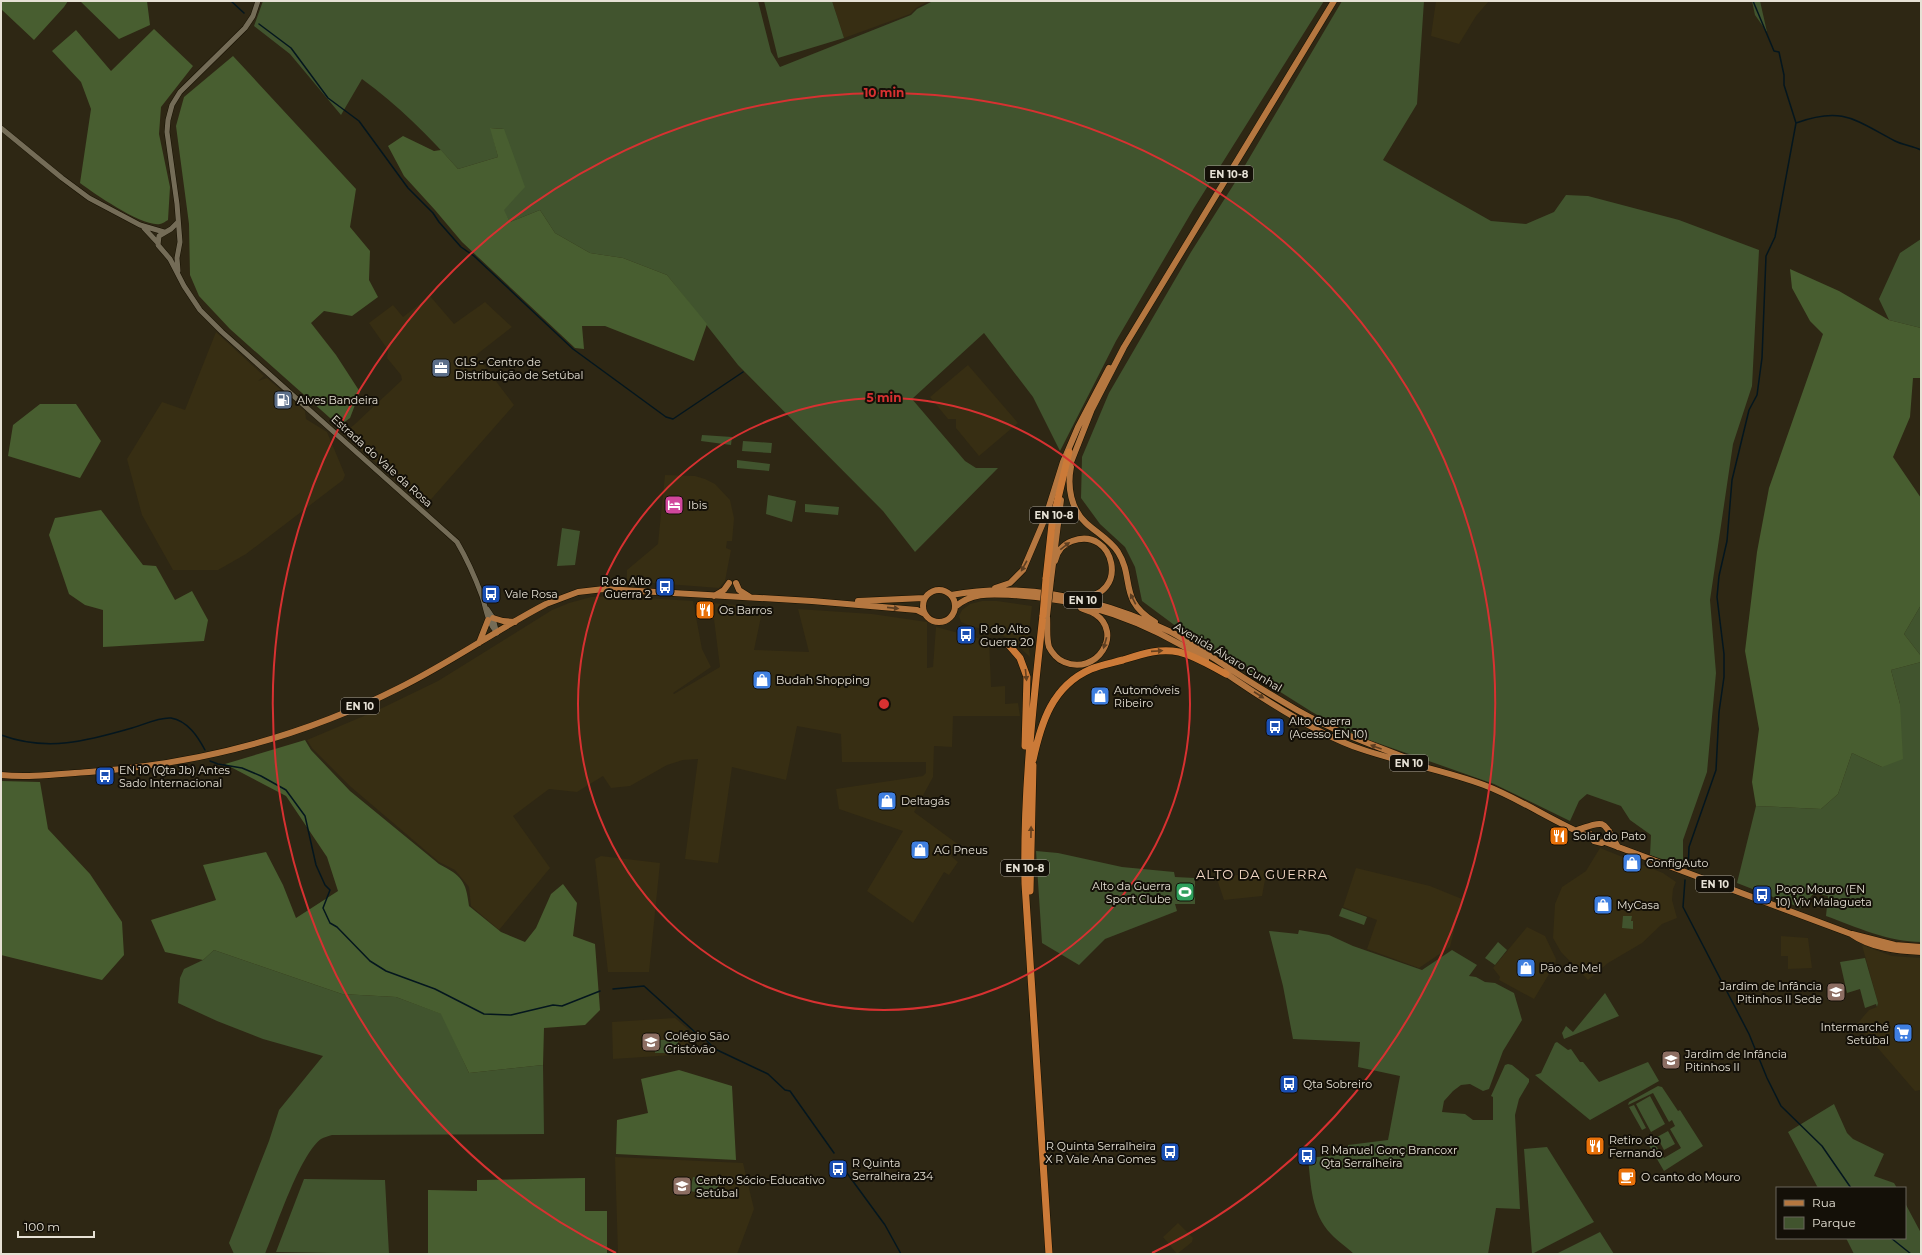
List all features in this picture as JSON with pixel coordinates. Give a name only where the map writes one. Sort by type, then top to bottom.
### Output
[{"type":"highway","name":"EN 10-8","points":[[1049,1254],[1035,1019],[1025,884],[1024,835],[1026,786],[1045,615],[1052,524],[1071,453]]},
{"type":"highway","points":[[1007,643],[1020,658],[1027,677],[1026,786]]},
{"type":"highway","points":[[1033,760],[1042,722],[1056,698],[1063,689],[1080,675],[1091,670],[1149,652],[1169,650],[1196,658],[1226,674]]},
{"type":"highway","name":"EN 10-8","points":[[1035,1019],[1036,996],[1030,883],[1033,760],[1037,690]]},
{"type":"main road","name":"EN 10-8","points":[[1071,453],[1090,402],[1103,378],[1124,347],[1334,1]]},
{"type":"main road","points":[[989,590],[1010,583],[1023,570],[1046,516],[1063,462],[1071,453]]},
{"type":"main road","points":[[1071,453],[1070,486],[1074,504],[1086,522],[1119,553],[1123,564],[1128,589],[1136,606],[1145,616],[1172,633]]},
{"type":"main road","points":[[1048,580],[1056,556],[1061,548],[1068,543],[1084,539],[1094,541],[1103,547],[1110,556],[1112,571],[1108,584],[1103,590],[1089,597],[1063,598]]},
{"type":"main road","points":[[714,596],[724,590],[729,583]]},
{"type":"main road","points":[[736,583],[741,592],[754,598]]},
{"type":"main road","name":"EN 10","points":[[1,775],[40,776],[154,766],[213,755],[304,729],[382,696],[415,680],[551,602],[578,592],[592,590],[634,590],[812,601],[917,610],[925,614]]},
{"type":"main road","points":[[935,590],[945,590],[951,595],[955,607],[951,616],[941,622],[933,621],[925,614],[923,605],[924,598],[931,592],[935,590]]},
{"type":"main road","name":"Avenida Álvaro Cunhal","points":[[951,595],[989,590],[1019,590],[1105,606],[1172,633],[1272,695],[1349,737],[1494,789],[1590,837]]},
{"type":"main road","name":"Avenida Álvaro Cunhal","points":[[955,607],[965,599],[987,594],[1063,598],[1095,608],[1141,625],[1182,645],[1285,711],[1360,749],[1428,769],[1439,770]]},
{"type":"main road","name":"EN 10","points":[[812,601],[924,598]]},
{"type":"main road","points":[[1045,615],[1048,642],[1053,654],[1061,661],[1072,666],[1083,666],[1094,661],[1101,654],[1106,645],[1107,634],[1105,625],[1096,614],[1063,598]]},
{"type":"main road","points":[[479,643],[490,619],[503,622],[515,622]]},
{"type":"main road","points":[[1577,830],[1594,824],[1603,823],[1618,847]]},
{"type":"main road","points":[[1590,837],[1591,829],[1594,824]]},
{"type":"main road","points":[[1605,842],[1609,836],[1609,831]]},
{"type":"main road","name":"EN 10","points":[[1590,837],[1597,843],[1605,842],[1639,856],[1851,934],[1895,945],[1921,947]]},
{"type":"main road","name":"EN 10","points":[[1851,934],[1858,939],[1883,948],[1921,952]]},
{"type":"street","points":[[140,225],[157,242],[159,248],[165,253],[172,253],[180,245],[176,194],[167,132],[168,120],[172,105],[180,92],[245,28],[253,16],[258,1]]},
{"type":"street","points":[[1,128],[80,192],[140,225],[175,233],[179,238]]},
{"type":"street","points":[[157,242],[159,236],[178,222]]},
{"type":"street","name":"Estrada do Vale da Rosa","points":[[178,248],[177,258],[179,276]]},
{"type":"street","name":"Estrada do Vale da Rosa","points":[[165,253],[200,310],[222,332],[457,542],[466,557],[497,633]]},
{"type":"shaded area","points":[[832,1],[929,1],[916,8],[910,14],[844,38]]},
{"type":"shaded area","points":[[1436,1],[1489,1],[1476,16],[1459,44],[1431,36]]},
{"type":"shaded area","points":[[430,296],[454,324],[485,302],[512,327],[476,355],[514,405],[426,505],[338,430],[348,430],[402,380],[401,375],[387,358],[388,350],[369,323],[393,305],[403,317]]},
{"type":"shaded area","points":[[216,332],[264,376],[258,381],[267,378],[305,411],[306,419],[327,432],[345,475],[343,480],[246,554],[218,570],[173,570],[142,515],[127,459],[162,402],[185,410]]},
{"type":"shaded area","points":[[968,365],[1018,423],[979,456],[956,428],[956,419],[948,419],[930,397]]},
{"type":"shaded area","points":[[665,475],[695,476],[705,479],[715,484],[730,500],[734,518],[732,541],[727,541],[726,548],[731,550],[725,581],[719,588],[627,581],[627,570],[658,544]]},
{"type":"shaded area","points":[[616,596],[693,601],[702,649],[711,667],[673,693],[674,694],[720,667],[714,619],[700,617],[697,602],[763,607],[754,650],[809,652],[798,609],[872,614],[927,622],[927,668],[933,667],[936,627],[989,641],[991,687],[1005,686],[1005,704],[1018,703],[1020,716],[953,716],[952,747],[934,746],[933,777],[914,812],[959,845],[951,856],[958,862],[949,875],[944,872],[913,923],[867,891],[903,831],[839,809],[836,789],[923,776],[926,773],[926,762],[842,762],[841,734],[797,726],[786,780],[732,767],[718,863],[685,859],[698,759],[683,760],[667,765],[630,786],[611,788],[603,776],[577,792],[549,789],[513,816],[550,868],[499,930],[471,906],[469,887],[455,870],[439,862],[351,787],[312,748],[307,740],[378,710],[438,681],[552,610],[569,603],[591,597]]},
{"type":"shaded area","points":[[982,601],[997,601],[1032,606],[1028,641],[1030,657],[1016,644],[1002,635],[961,622],[959,616],[962,610],[970,604]]},
{"type":"shaded area","points":[[1600,848],[1663,873],[1676,882],[1673,889],[1672,900],[1677,918],[1662,924],[1642,943],[1608,963],[1588,980],[1561,952],[1553,938],[1555,904],[1562,887],[1586,871]]},
{"type":"shaded area","points":[[601,856],[660,863],[649,972],[608,972],[595,859]]},
{"type":"shaded area","points":[[1356,868],[1430,886],[1462,899],[1450,947],[1419,968],[1367,949],[1377,920],[1343,907]]},
{"type":"shaded area","points":[[1262,870],[1266,874],[1262,896],[1224,900],[1217,879]]},
{"type":"shaded area","points":[[1527,927],[1545,936],[1556,959],[1555,964],[1534,999],[1499,980],[1500,977],[1493,968]]},
{"type":"shaded area","points":[[1781,936],[1808,938],[1812,968],[1788,969],[1788,956],[1781,956]]},
{"type":"shaded area","points":[[1862,945],[1892,956],[1921,958],[1921,1090],[1915,1091],[1857,1024],[1869,1010],[1877,1007],[1878,1003]]},
{"type":"shaded area","name":"Colégio São Cristóvão","points":[[675,1018],[689,1030],[689,1054],[613,1059],[612,1022]]},
{"type":"shaded area","name":"Centro Sócio-Educativo Setúbal","points":[[615,1157],[743,1163],[754,1209],[737,1254],[618,1254]]},
{"type":"shaded area","points":[[1178,1223],[1193,1238],[1192,1242],[1177,1254],[1163,1237]]},
{"type":"green space","points":[[1,1],[68,1],[34,40],[1,9]]},
{"type":"green space","points":[[80,1],[147,1],[150,25],[119,39]]},
{"type":"green space","points":[[263,1],[758,1],[771,52],[780,67],[911,15],[917,9],[933,1],[1324,1],[1194,208],[1116,341],[1060,451],[1033,397],[984,333],[912,399],[965,461],[976,468],[998,468],[915,552],[883,511],[738,365],[667,275],[623,258],[590,253],[555,233],[540,210],[510,222],[503,210],[504,129],[491,128],[498,157],[458,169],[413,121],[362,79],[341,115],[290,54],[254,26]]},
{"type":"green space","points":[[764,1],[832,1],[844,38],[778,58]]},
{"type":"green space","points":[[1342,1],[1424,1],[1417,104],[1383,160],[1491,221],[1526,224],[1554,212],[1566,195],[1588,196],[1679,220],[1759,250],[1752,386],[1733,444],[1710,600],[1716,673],[1707,772],[1683,840],[1683,866],[1650,855],[1651,835],[1630,820],[1621,806],[1587,794],[1579,801],[1570,821],[1494,784],[1352,734],[1312,712],[1177,627],[1142,601],[1135,567],[1125,547],[1100,524],[1081,498],[1082,457],[1109,393],[1191,252],[1234,184]]},
{"type":"green space","points":[[1752,1],[1760,1],[1767,32],[1755,15]]},
{"type":"green space","points":[[154,29],[193,66],[161,107],[159,134],[170,187],[168,220],[160,224],[152,224],[119,209],[80,183],[91,109],[81,82],[52,51],[76,30],[111,71]]},
{"type":"green space","points":[[233,56],[356,189],[350,227],[370,251],[369,280],[378,297],[352,316],[324,311],[311,323],[336,355],[360,392],[350,418],[339,426],[230,329],[199,296],[190,275],[189,224],[176,126],[184,97]]},
{"type":"green space","points":[[490,128],[504,129],[525,187],[504,210],[510,222],[540,210],[555,233],[590,253],[623,258],[667,275],[707,324],[694,361],[605,326],[582,326],[584,349],[575,348],[462,242],[404,176],[388,146],[403,136],[434,151],[441,150],[458,169],[498,157]]},
{"type":"green space","points":[[1921,239],[1921,328],[1889,320],[1879,299],[1900,253]]},
{"type":"green space","points":[[1790,269],[1839,291],[1889,320],[1921,328],[1921,378],[1913,378],[1910,417],[1893,457],[1921,498],[1921,605],[1904,634],[1921,656],[1921,662],[1891,670],[1900,704],[1903,759],[1882,767],[1852,753],[1838,794],[1821,809],[1756,806],[1752,782],[1759,729],[1745,651],[1757,552],[1769,488],[1823,334],[1810,321],[1792,288]]},
{"type":"green space","points":[[40,404],[76,404],[101,441],[80,478],[8,456],[13,425]]},
{"type":"green space","points":[[702,435],[732,437],[731,445],[701,441]]},
{"type":"green space","points":[[743,441],[772,443],[771,453],[742,451]]},
{"type":"green space","points":[[737,460],[770,464],[769,471],[737,468]]},
{"type":"green space","points":[[768,495],[796,501],[792,522],[766,514]]},
{"type":"green space","points":[[805,504],[839,507],[838,515],[805,512]]},
{"type":"green space","points":[[101,510],[143,565],[156,566],[175,600],[192,591],[208,620],[204,641],[103,647],[103,610],[85,605],[69,594],[49,535],[55,518]]},
{"type":"green space","points":[[562,528],[580,531],[575,565],[557,566]]},
{"type":"green space","points":[[1921,605],[1921,656],[1904,634]]},
{"type":"green space","points":[[1921,662],[1921,942],[1885,937],[1826,916],[1828,896],[1814,893],[1801,908],[1737,883],[1756,806],[1821,809],[1838,794],[1852,753],[1882,767],[1900,704],[1891,670]]},
{"type":"green space","points":[[305,740],[311,750],[350,791],[439,864],[458,876],[464,885],[469,906],[501,932],[525,942],[536,928],[551,894],[563,884],[577,903],[573,936],[595,944],[600,1010],[585,1025],[544,1028],[543,1065],[469,1073],[441,1014],[396,997],[342,994],[214,950],[203,960],[165,952],[151,920],[216,900],[203,865],[266,852],[283,885],[296,918],[338,891],[327,857],[286,796],[225,764]]},
{"type":"green space","points":[[1,781],[40,782],[48,829],[90,874],[122,922],[124,955],[102,980],[1,955]]},
{"type":"green space","points":[[1036,851],[1058,853],[1122,867],[1174,872],[1175,877],[1195,878],[1195,904],[1175,904],[1177,911],[1105,939],[1079,965],[1042,943]]},
{"type":"green space","points":[[1342,908],[1367,917],[1364,925],[1339,916]]},
{"type":"green space","points":[[1623,916],[1632,916],[1631,921],[1633,921],[1633,929],[1622,928]]},
{"type":"green space","points":[[1299,930],[1329,935],[1353,946],[1422,970],[1452,950],[1477,965],[1469,976],[1476,977],[1485,982],[1495,983],[1514,993],[1522,1020],[1503,1051],[1489,1089],[1483,1091],[1470,1084],[1461,1085],[1444,1101],[1442,1112],[1465,1114],[1473,1120],[1493,1120],[1493,1097],[1491,1096],[1505,1065],[1512,1065],[1529,1079],[1529,1082],[1519,1099],[1515,1115],[1520,1209],[1496,1208],[1488,1254],[1354,1254],[1333,1237],[1324,1226],[1319,1217],[1313,1198],[1308,1158],[1348,1154],[1348,1145],[1388,1140],[1400,1076],[1358,1067],[1360,1042],[1293,1039],[1283,986],[1269,931],[1298,934]]},
{"type":"green space","points":[[1498,942],[1507,950],[1495,965],[1485,958]]},
{"type":"green space","points":[[214,950],[342,994],[396,997],[442,1014],[469,1073],[543,1065],[544,1134],[332,1135],[321,1139],[313,1147],[297,1175],[265,1254],[234,1254],[229,1243],[269,1141],[279,1110],[323,1056],[263,1039],[217,1021],[178,1003],[180,978],[184,969],[203,960]]},
{"type":"green space","points":[[1865,958],[1878,1003],[1877,1007],[1876,1004],[1865,1008],[1860,989],[1847,993],[1840,962]]},
{"type":"green space","points":[[1605,993],[1619,1016],[1564,1039],[1562,1033],[1566,1026],[1573,1032]]},
{"type":"green space","points":[[654,1040],[678,1040],[678,1053],[655,1053]]},
{"type":"green space","points":[[1557,1042],[1568,1050],[1571,1049],[1580,1062],[1583,1062],[1599,1082],[1648,1062],[1659,1081],[1590,1120],[1535,1075],[1541,1073],[1555,1043]]},
{"type":"green space","points":[[679,1070],[732,1086],[736,1160],[616,1154],[617,1120],[648,1113],[641,1079]]},
{"type":"green space","points":[[1658,1086],[1662,1087],[1678,1111],[1680,1110],[1703,1146],[1664,1171],[1647,1142],[1652,1140],[1664,1158],[1681,1148],[1670,1129],[1675,1126],[1672,1120],[1669,1122],[1653,1093],[1628,1105],[1629,1102]]},
{"type":"green space","points":[[1650,1096],[1665,1124],[1651,1132],[1636,1104]]},
{"type":"green space","points":[[1834,1104],[1847,1133],[1853,1139],[1884,1154],[1874,1176],[1894,1183],[1896,1187],[1817,1187],[1788,1132]]},
{"type":"green space","points":[[1634,1105],[1646,1128],[1642,1130],[1629,1107]]},
{"type":"green space","points":[[1668,1131],[1675,1144],[1664,1150],[1657,1137]]},
{"type":"green space","points":[[1547,1147],[1594,1222],[1532,1254],[1524,1149]]},
{"type":"green space","points":[[693,1177],[719,1182],[716,1196],[690,1191]]},
{"type":"green space","points":[[585,1178],[585,1211],[607,1211],[607,1254],[428,1254],[428,1190],[477,1191],[477,1180]]},
{"type":"green space","points":[[304,1179],[385,1180],[389,1254],[276,1252]]},
{"type":"green space","points":[[1906,1205],[1921,1233],[1921,1254],[1854,1254],[1846,1239],[1906,1239]]},
{"type":"green space","points":[[1600,1232],[1614,1254],[1556,1254]]},
{"type":"waterway","points":[[231,1],[244,13]]},
{"type":"waterway","points":[[1688,870],[1689,847],[1716,770],[1719,712],[1724,677],[1724,654],[1717,597],[1719,576],[1727,541],[1732,480],[1749,410],[1757,395],[1762,358],[1766,256],[1775,237],[1796,123],[1784,85],[1784,75],[1779,52],[1774,51],[1753,1]]},
{"type":"waterway","points":[[259,24],[291,48],[328,98],[359,121],[408,188],[433,213],[461,247],[474,256],[573,349],[666,417],[673,419],[743,372]]},
{"type":"waterway","points":[[1796,123],[1812,118],[1826,116],[1848,118],[1898,142],[1921,150]]},
{"type":"waterway","points":[[1,735],[35,743],[67,743],[99,737],[156,720],[171,718],[182,722],[192,730],[205,750]]},
{"type":"waterway","points":[[210,761],[218,764],[242,768],[261,776],[286,790],[305,816],[316,865],[325,885],[330,890],[323,908],[330,923],[337,927],[370,961],[386,971],[435,989],[484,1014],[511,1015],[553,1005],[562,1006],[600,991]]},
{"type":"waterway","points":[[1685,880],[1683,907],[1749,1034],[1767,1078],[1781,1106],[1822,1146],[1850,1187]]},
{"type":"waterway","points":[[613,989],[644,986],[696,1033],[700,1034],[715,1049],[768,1074],[785,1090],[790,1091],[834,1153]]},
{"type":"waterway","points":[[844,1169],[885,1225],[901,1254]]},
{"type":"waterway","points":[[1892,1239],[1911,1254]]},
{"type":"place","name":"GLS - Centro de Distribuição de Setúbal","points":[[441,368]]},
{"type":"place","name":"Alves Bandeira","points":[[283,400]]},
{"type":"place","name":"Ibis","points":[[674,505]]},
{"type":"place","name":"R do Alto Guerra 2","points":[[665,587]]},
{"type":"place","name":"Vale Rosa","points":[[491,594]]},
{"type":"place","name":"Os Barros","points":[[705,610]]},
{"type":"place","name":"R do Alto Guerra 20","points":[[966,635]]},
{"type":"place","name":"Budah Shopping","points":[[762,680]]},
{"type":"place","name":"Automóveis Ribeiro","points":[[1100,696]]},
{"type":"place","name":"Alto Guerra (Acesso EN 10)","points":[[1275,727]]},
{"type":"place","name":"EN 10 (Qta Jb) Antes Sado Internacional","points":[[105,776]]},
{"type":"place","name":"Deltagás","points":[[887,801]]},
{"type":"place","name":"Solar do Pato","points":[[1559,836]]},
{"type":"place","name":"AG Pneus","points":[[920,850]]},
{"type":"place","name":"ConfigAuto","points":[[1632,863]]},
{"type":"place","name":"Alto da Guerra Sport Clube","points":[[1185,892]]},
{"type":"place","name":"Poço Mouro (EN 10) Viv Malagueta","points":[[1762,895]]},
{"type":"place","name":"MyCasa","points":[[1603,905]]},
{"type":"place","name":"Pão de Mel","points":[[1526,968]]},
{"type":"place","name":"Jardim de Infância Pitinhos II Sede","points":[[1836,992]]},
{"type":"place","name":"Intermarché Setúbal","points":[[1903,1033]]},
{"type":"place","name":"Colégio São Cristóvão","points":[[651,1042]]},
{"type":"place","name":"Jardim de Infância Pitinhos II","points":[[1671,1060]]},
{"type":"place","name":"Qta Sobreiro","points":[[1289,1084]]},
{"type":"place","name":"Retiro do Fernando","points":[[1595,1146]]},
{"type":"place","name":"R Quinta Serralheira X R Vale Ana Gomes","points":[[1170,1152]]},
{"type":"place","name":"R Manuel Gonç Brancoxr Qta Serralheira","points":[[1307,1156]]},
{"type":"place","name":"R Quinta Serralheira 234","points":[[838,1169]]},
{"type":"place","name":"O canto do Mouro","points":[[1627,1177]]},
{"type":"place","name":"Centro Sócio-Educativo Setúbal","points":[[682,1186]]},
{"type":"district","name":"ALTO DA GUERRA","points":[[1262,874]]}]
